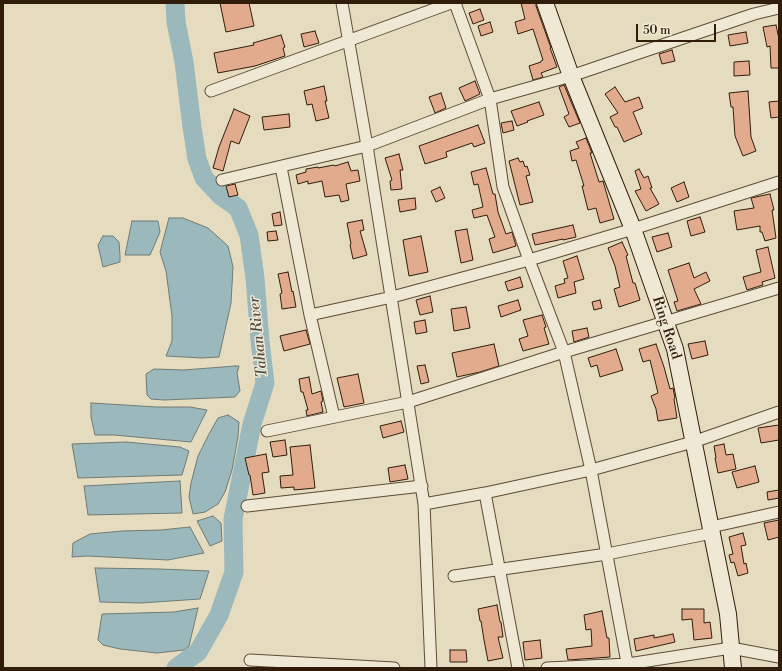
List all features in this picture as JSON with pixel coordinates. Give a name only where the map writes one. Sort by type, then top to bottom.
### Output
[{"type":"street","points":[[342,3],[367,146],[422,486],[431,668]]},
{"type":"street","points":[[211,91],[451,3]]},
{"type":"street","points":[[455,3],[490,100],[503,187],[564,352],[591,470],[628,666]]},
{"type":"street","name":"Ring Road","points":[[545,3],[571,76],[632,229],[675,349],[728,614],[733,668]]},
{"type":"street","points":[[222,180],[367,146],[490,100],[571,76],[755,8],[779,8]]},
{"type":"street","points":[[282,167],[310,315],[334,417]]},
{"type":"street","points":[[310,315],[392,297],[529,260],[779,182]]},
{"type":"street","points":[[267,431],[408,402],[564,352],[779,288]]},
{"type":"street","points":[[424,504],[485,493],[591,470],[693,442],[779,412]]},
{"type":"street","points":[[247,506],[422,486]]},
{"type":"street","points":[[485,493],[518,668]]},
{"type":"street","points":[[454,576],[607,554],[711,530],[779,512]]},
{"type":"street","points":[[547,668],[628,666],[731,648],[779,657]]},
{"type":"street","points":[[250,660],[329,666],[394,668]]},
{"type":"water","points":[[169,218],[183,218],[208,228],[228,246],[233,267],[231,303],[219,357],[202,358],[166,356],[172,341],[172,316],[166,271],[160,252]]},
{"type":"water","points":[[132,221],[158,221],[160,232],[150,255],[125,255]]},
{"type":"water","points":[[103,236],[113,236],[119,242],[120,262],[103,267],[98,245]]},
{"type":"water","points":[[239,366],[237,373],[240,391],[235,397],[164,400],[151,399],[147,395],[146,374],[154,369],[184,370]]},
{"type":"water","points":[[91,403],[157,407],[190,407],[207,410],[191,442],[114,435],[95,435],[91,417]]},
{"type":"water","points":[[228,415],[239,422],[232,470],[225,492],[218,504],[205,512],[193,514],[189,497],[198,456],[218,418]]},
{"type":"water","points":[[126,442],[180,447],[189,451],[182,475],[78,478],[72,444]]},
{"type":"water","points":[[180,481],[182,513],[88,515],[84,486]]},
{"type":"water","points":[[213,516],[221,523],[222,541],[210,546],[197,521]]},
{"type":"water","points":[[190,527],[204,553],[168,560],[87,556],[72,557],[73,543],[90,534]]},
{"type":"water","points":[[95,568],[209,571],[200,599],[141,603],[100,602]]},
{"type":"water","points":[[198,608],[189,646],[184,650],[157,653],[120,649],[103,645],[98,640],[102,614],[174,612]]},
{"type":"building","points":[[220,3],[249,3],[254,26],[226,32]]},
{"type":"building","points":[[521,3],[536,3],[557,67],[541,73],[543,77],[533,80],[529,66],[543,60],[533,29],[518,34],[515,22],[525,19]]},
{"type":"building","points":[[480,9],[484,20],[473,24],[469,13]]},
{"type":"building","points":[[490,22],[493,32],[481,36],[478,26]]},
{"type":"building","points":[[776,25],[779,39],[779,68],[771,68],[770,46],[767,47],[763,27]]},
{"type":"building","points":[[315,31],[319,43],[304,47],[301,34]]},
{"type":"building","points":[[746,32],[748,43],[730,46],[728,35]]},
{"type":"building","points":[[281,35],[285,47],[283,48],[285,56],[255,66],[218,73],[214,53],[254,45],[253,43]]},
{"type":"building","points":[[672,50],[675,61],[662,64],[659,54]]},
{"type":"building","points":[[749,61],[750,75],[734,76],[734,62]]},
{"type":"building","points":[[475,81],[480,94],[465,101],[459,88]]},
{"type":"building","points":[[564,85],[580,123],[569,127],[564,117],[569,114],[559,87]]},
{"type":"building","points":[[324,86],[327,101],[325,101],[329,118],[316,121],[312,104],[307,105],[304,91]]},
{"type":"building","points":[[615,87],[625,102],[639,97],[643,108],[633,112],[642,134],[624,142],[617,127],[615,127],[610,117],[618,113],[605,94]]},
{"type":"building","points":[[748,91],[751,137],[756,151],[743,156],[735,136],[733,107],[731,107],[729,93]]},
{"type":"building","points":[[441,93],[446,108],[435,113],[429,97]]},
{"type":"building","points":[[779,101],[779,117],[771,118],[769,102]]},
{"type":"building","points":[[539,102],[544,115],[517,126],[511,111]]},
{"type":"building","points":[[234,109],[250,116],[239,144],[231,141],[223,171],[213,168],[219,147]]},
{"type":"building","points":[[289,114],[290,127],[264,130],[262,117]]},
{"type":"building","points":[[512,121],[514,130],[503,133],[501,123]]},
{"type":"building","points":[[478,125],[485,143],[474,147],[472,143],[446,152],[447,157],[425,164],[419,146]]},
{"type":"building","points":[[586,138],[592,153],[590,153],[599,182],[603,181],[614,219],[600,223],[596,208],[588,210],[582,186],[584,186],[576,160],[572,161],[570,151],[579,148],[576,142]]},
{"type":"building","points":[[399,154],[403,170],[400,170],[402,189],[391,190],[390,181],[392,180],[385,158]]},
{"type":"building","points":[[518,158],[520,162],[523,161],[525,167],[527,166],[530,175],[526,176],[533,202],[520,205],[509,161]]},
{"type":"building","points":[[348,162],[351,171],[358,170],[360,181],[346,184],[349,200],[341,202],[339,195],[325,197],[322,181],[308,184],[308,181],[298,184],[296,175],[306,172],[306,169],[335,166]]},
{"type":"building","points":[[486,168],[493,194],[495,194],[498,212],[506,234],[512,232],[516,246],[493,253],[489,239],[495,237],[487,215],[474,218],[472,210],[483,207],[478,184],[474,185],[471,172]]},
{"type":"building","points":[[639,169],[644,178],[648,176],[652,188],[650,188],[659,204],[646,211],[635,191],[641,189],[635,171]]},
{"type":"building","points":[[684,182],[689,197],[677,202],[671,188]]},
{"type":"building","points":[[235,184],[238,195],[229,197],[226,186]]},
{"type":"building","points":[[440,187],[445,198],[436,202],[431,191]]},
{"type":"building","points":[[770,194],[774,210],[772,210],[776,238],[765,241],[762,232],[760,232],[760,226],[737,230],[734,211],[754,208],[751,198]]},
{"type":"building","points":[[415,198],[416,209],[400,212],[398,200]]},
{"type":"building","points":[[280,212],[282,225],[274,226],[272,214]]},
{"type":"building","points":[[700,217],[705,232],[691,236],[687,221]]},
{"type":"building","points":[[362,220],[364,230],[360,231],[367,255],[353,259],[347,223]]},
{"type":"building","points":[[573,225],[576,237],[535,245],[532,234]]},
{"type":"building","points":[[467,229],[473,260],[461,263],[455,231]]},
{"type":"building","points":[[276,231],[278,240],[268,241],[267,232]]},
{"type":"building","points":[[668,233],[672,247],[657,252],[652,237]]},
{"type":"building","points":[[421,236],[428,272],[409,276],[403,240]]},
{"type":"building","points":[[622,242],[628,255],[626,256],[633,283],[635,283],[640,300],[619,307],[614,289],[620,287],[615,266],[608,248]]},
{"type":"building","points":[[768,247],[775,278],[762,282],[763,285],[747,290],[743,277],[761,272],[756,250]]},
{"type":"building","points":[[577,256],[584,279],[574,282],[576,293],[558,298],[555,286],[565,283],[564,279],[568,278],[563,261]]},
{"type":"building","points":[[689,263],[694,278],[706,272],[710,281],[694,289],[701,304],[677,311],[674,302],[678,301],[668,270]]},
{"type":"building","points":[[288,272],[296,307],[282,309],[280,294],[282,293],[278,274]]},
{"type":"building","points":[[520,277],[523,287],[508,291],[505,282]]},
{"type":"building","points":[[430,296],[433,312],[420,315],[416,300]]},
{"type":"building","points":[[518,300],[521,310],[501,317],[498,306]]},
{"type":"building","points":[[600,300],[602,308],[594,310],[592,302]]},
{"type":"building","points":[[466,307],[470,328],[454,331],[451,309]]},
{"type":"building","points":[[542,315],[549,344],[523,351],[519,339],[528,336],[523,320]]},
{"type":"building","points":[[425,320],[427,332],[416,334],[414,322]]},
{"type":"building","points":[[587,328],[589,337],[574,342],[572,331]]},
{"type":"building","points":[[306,330],[310,344],[284,351],[280,336]]},
{"type":"building","points":[[705,341],[708,355],[692,359],[688,344]]},
{"type":"building","points":[[494,344],[499,366],[457,377],[452,353]]},
{"type":"building","points":[[656,344],[670,389],[673,388],[677,418],[658,421],[656,409],[651,396],[658,393],[650,360],[643,362],[639,349]]},
{"type":"building","points":[[616,349],[623,370],[600,377],[597,365],[591,367],[588,358]]},
{"type":"building","points":[[425,365],[429,382],[421,384],[417,366]]},
{"type":"building","points":[[358,374],[364,403],[344,407],[337,378]]},
{"type":"building","points":[[309,377],[312,394],[321,391],[323,412],[307,416],[306,410],[308,410],[303,392],[301,392],[299,379]]},
{"type":"building","points":[[401,421],[404,432],[383,438],[380,426]]},
{"type":"building","points":[[779,425],[779,440],[761,443],[758,428]]},
{"type":"building","points":[[285,440],[287,455],[273,457],[270,442]]},
{"type":"building","points":[[724,444],[726,455],[733,454],[736,469],[718,473],[714,446]]},
{"type":"building","points":[[310,445],[315,488],[294,490],[294,487],[281,488],[280,476],[293,475],[290,447]]},
{"type":"building","points":[[266,454],[269,472],[262,473],[265,493],[253,495],[250,475],[245,458]]},
{"type":"building","points":[[405,465],[408,479],[390,482],[388,468]]},
{"type":"building","points":[[755,466],[759,482],[737,488],[732,472]]},
{"type":"building","points":[[779,490],[779,498],[768,500],[767,492]]},
{"type":"building","points":[[779,520],[779,537],[768,540],[764,523]]},
{"type":"building","points":[[743,533],[746,545],[741,546],[744,564],[746,563],[748,573],[738,576],[734,562],[731,563],[729,555],[733,554],[729,537]]},
{"type":"building","points":[[497,605],[503,637],[498,637],[503,658],[488,661],[478,609]]},
{"type":"building","points":[[682,609],[704,609],[704,623],[710,622],[712,638],[694,640],[692,619],[682,620]]},
{"type":"building","points":[[602,611],[607,638],[609,638],[610,657],[568,660],[566,649],[592,646],[591,629],[586,630],[584,615]]},
{"type":"building","points":[[673,634],[675,642],[636,651],[634,639],[654,635],[654,638]]},
{"type":"building","points":[[540,640],[542,658],[525,660],[523,642]]},
{"type":"building","points":[[450,650],[466,650],[467,662],[450,662]]},
{"type":"waterway","name":"Tahan River","points":[[175,3],[176,22],[184,62],[197,159],[204,178],[221,196],[238,208],[249,235],[255,278],[265,383],[252,424],[233,519],[234,572],[219,615],[198,652],[176,668]]}]
